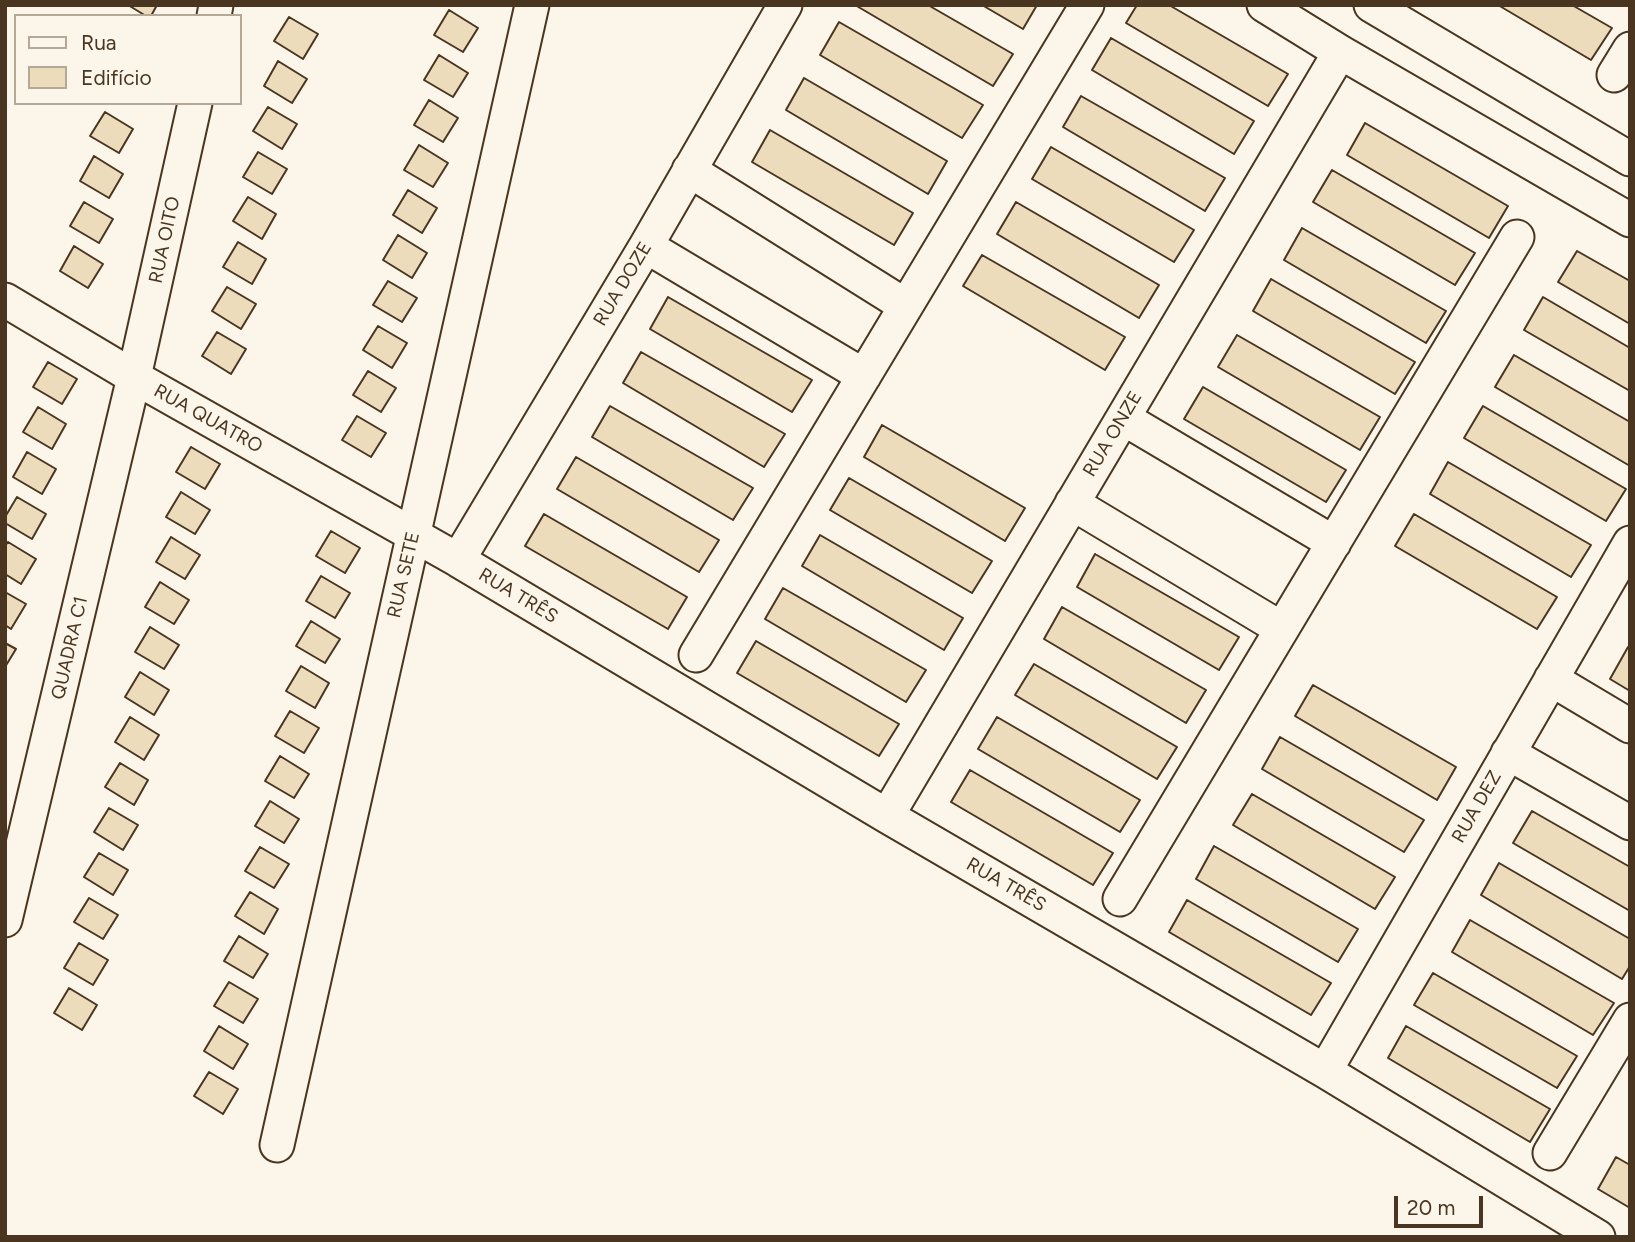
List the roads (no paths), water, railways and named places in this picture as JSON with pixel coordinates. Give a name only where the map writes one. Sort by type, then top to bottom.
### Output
[{"type":"street","name":"RUA SETE","points":[[277,1145],[532,5]]},
{"type":"street","name":"RUA DOZE","points":[[457,560],[646,246],[785,5]]},
{"type":"street","points":[[696,655],[1087,5]]},
{"type":"street","points":[[1264,5],[1630,220]]},
{"type":"street","points":[[1371,5],[1630,159]]},
{"type":"street","name":"RUA ONZE","points":[[887,816],[1340,52]]},
{"type":"street","name":"RUA OITO","points":[[134,377],[195,105]]},
{"type":"street","points":[[689,170],[906,306]]},
{"type":"street","points":[[1120,899],[1517,237]]},
{"type":"street","points":[[646,246],[864,376]]},
{"type":"street","name":"RUA QUATRO","points":[[5,300],[134,377],[413,534]]},
{"type":"street","name":"QUADRA C1","points":[[5,920],[134,377]]},
{"type":"street","points":[[1123,418],[1334,543]]},
{"type":"street","points":[[1072,503],[1282,629]]},
{"type":"street","name":"RUA TRÊS","points":[[413,534],[887,816],[1325,1071],[1598,1237]]},
{"type":"street","name":"RUA DEZ","points":[[1325,1071],[1630,543]]},
{"type":"street","points":[[1551,679],[1630,726]]},
{"type":"street","points":[[1508,753],[1630,823]]},
{"type":"street","points":[[1550,1153],[1630,1020]]}]
